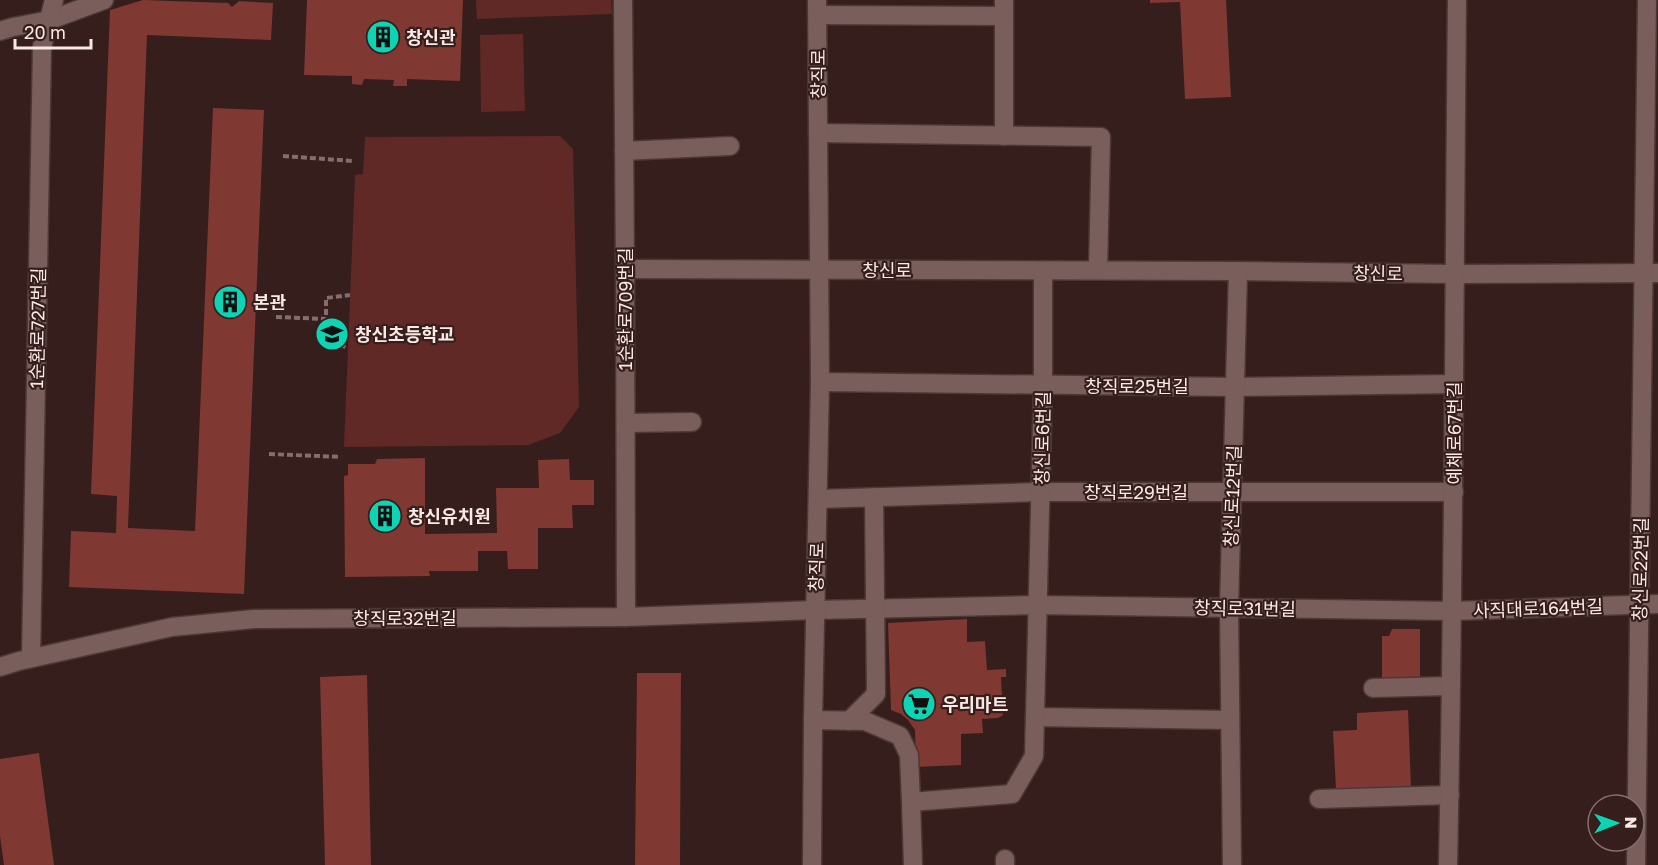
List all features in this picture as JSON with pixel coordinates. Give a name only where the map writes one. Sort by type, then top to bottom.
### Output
[{"type":"street","name":"1순환로727번길","points":[[31,658],[42,47],[54,0]]},
{"type":"street","points":[[0,31],[50,20],[104,0]]},
{"type":"street","name":"1순환로709번길","points":[[623,0],[626,617]]},
{"type":"street","name":"예체로67번길","points":[[1448,865],[1453,611],[1457,0]]},
{"type":"street","name":"창신로22번길","points":[[1636,865],[1649,604],[1651,273],[1647,0]]},
{"type":"street","name":"창직로","points":[[812,865],[820,382],[817,8],[1004,8]]},
{"type":"street","points":[[1004,8],[1004,136]]},
{"type":"street","points":[[818,133],[1101,137],[1098,270]]},
{"type":"street","points":[[624,151],[730,146]]},
{"type":"street","points":[[625,269],[819,270]]},
{"type":"street","name":"창신로","points":[[819,270],[1651,273]]},
{"type":"street","name":"창신로6번길","points":[[1037,605],[1043,385],[1043,271]]},
{"type":"street","name":"창신로12번길","points":[[1232,865],[1228,608],[1238,271]]},
{"type":"street","name":"창직로25번길","points":[[820,382],[1234,387],[1454,384]]},
{"type":"street","points":[[626,423],[692,422]]},
{"type":"street","name":"창직로29번길","points":[[818,499],[1040,492],[1454,492]]},
{"type":"street","points":[[849,721],[876,694],[874,497]]},
{"type":"street","name":"사직대로164번길","points":[[1453,611],[1649,604]]},
{"type":"street","points":[[911,802],[1012,794],[1034,756],[1037,605]]},
{"type":"street","name":"창직로31번길","points":[[815,609],[1037,605],[1453,611]]},
{"type":"street","name":"창직로32번길","points":[[0,667],[172,627],[254,619],[626,617],[815,609]]},
{"type":"street","points":[[1373,688],[1451,686]]},
{"type":"street","points":[[1035,717],[1230,720]]},
{"type":"street","points":[[813,720],[865,721],[900,736],[909,755],[913,865]]},
{"type":"street","points":[[1319,799],[1450,795]]},
{"type":"path","points":[[283,156],[353,161]]},
{"type":"path","points":[[348,348],[325,339],[326,298],[350,295]]},
{"type":"path","points":[[276,317],[326,319]]},
{"type":"path","points":[[269,454],[341,457]]},
{"type":"shaded area","points":[[476,0],[611,0],[612,14],[477,19]]},
{"type":"shaded area","points":[[523,34],[525,111],[481,112],[480,35]]},
{"type":"shaded area","points":[[560,136],[573,149],[579,407],[560,433],[528,445],[344,447],[355,175],[363,174],[365,137]]},
{"type":"building","name":"본관","points":[[143,0],[228,3],[232,7],[239,1],[273,3],[271,40],[147,35],[128,528],[195,531],[213,108],[264,110],[244,594],[69,587],[71,531],[116,533],[117,496],[91,494],[110,10]]},
{"type":"building","name":"창신관","points":[[307,0],[463,0],[460,81],[407,79],[407,86],[393,86],[394,80],[364,79],[362,85],[352,84],[352,76],[304,75]]},
{"type":"building","points":[[1150,0],[1226,0],[1231,97],[1185,99],[1180,2],[1150,3]]},
{"type":"building","name":"창신유치원","points":[[425,458],[425,534],[497,533],[496,488],[539,488],[538,460],[569,459],[570,480],[594,480],[594,505],[572,505],[573,528],[538,528],[538,569],[508,569],[507,551],[478,551],[478,571],[429,571],[430,576],[345,577],[344,476],[348,475],[348,464],[375,464],[377,459]]},
{"type":"building","points":[[967,619],[967,642],[985,641],[987,670],[1006,669],[1006,677],[1001,677],[1003,715],[998,718],[982,719],[983,733],[961,734],[961,765],[916,767],[915,730],[901,714],[891,710],[888,623]]},
{"type":"building","points":[[1392,629],[1420,629],[1420,681],[1382,681],[1382,636],[1389,636]]},
{"type":"building","points":[[637,673],[681,673],[680,865],[635,865]]},
{"type":"building","points":[[367,675],[371,865],[325,865],[320,677]]},
{"type":"building","points":[[1408,710],[1411,786],[1336,790],[1333,731],[1357,730],[1357,713]]},
{"type":"building","points":[[39,753],[54,865],[4,865],[0,836],[0,759]]},
{"type":"place","name":"창신관","points":[[383,37]]},
{"type":"place","name":"본관","points":[[230,302]]},
{"type":"place","name":"창신초등학교","points":[[332,334]]},
{"type":"place","name":"창신유치원","points":[[385,516]]},
{"type":"place","name":"우리마트","points":[[919,704]]}]
